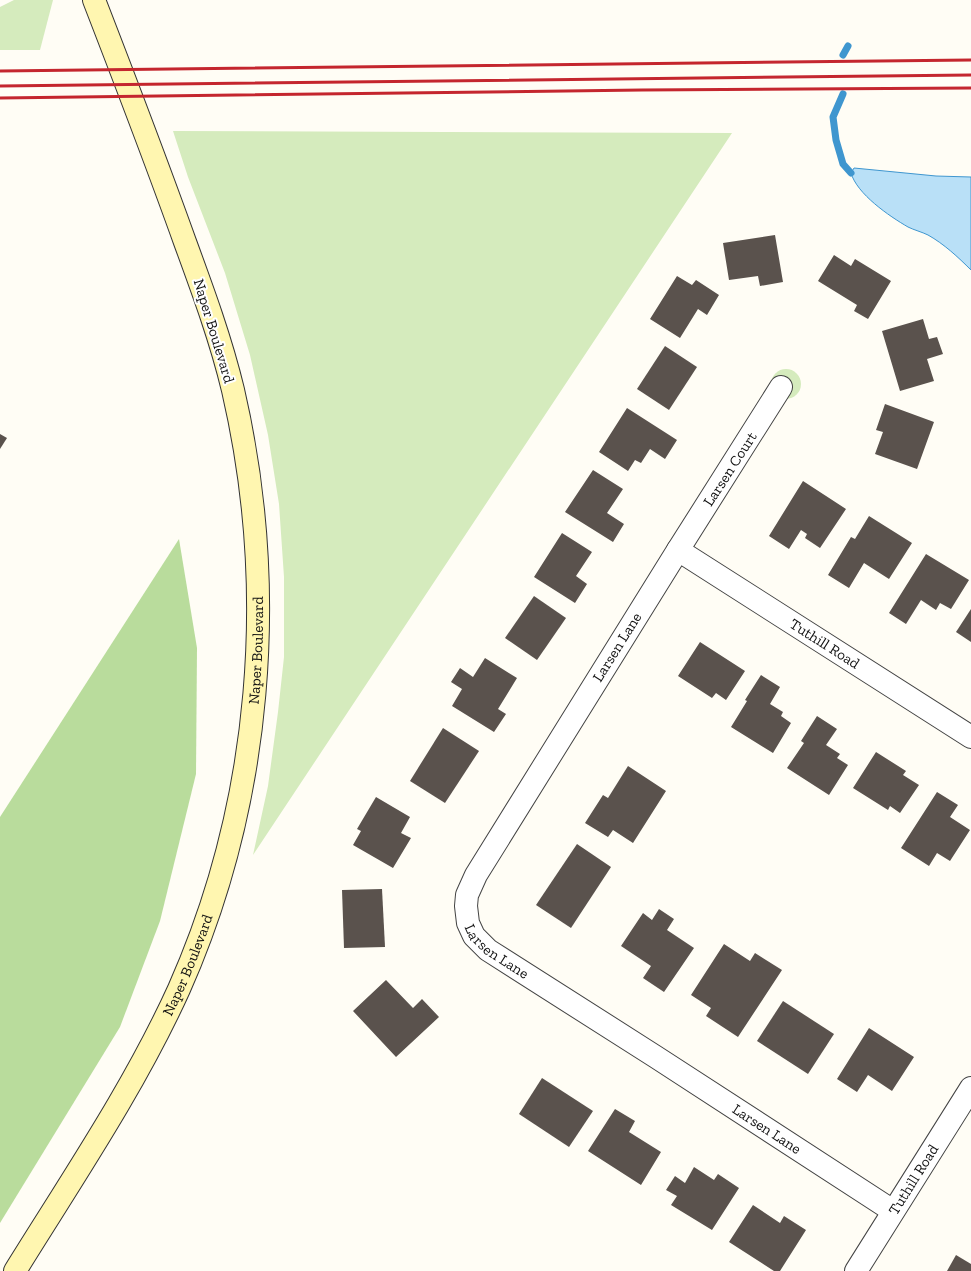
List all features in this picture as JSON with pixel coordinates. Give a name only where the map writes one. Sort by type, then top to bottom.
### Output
[{"type":"main road","name":"Naper Boulevard","points":[[15,1271],[132,1082],[170,1008],[204,926],[221,873],[236,812],[248,753],[254,703],[257,656],[259,614],[253,503],[233,388],[206,300],[94,0]]},
{"type":"street","name":"Larsen Court","points":[[678,550],[782,387]]},
{"type":"street","name":"Tuthill Road","points":[[678,550],[971,737]]},
{"type":"street","name":"Larsen Lane","points":[[678,550],[476,875],[467,895],[466,906],[468,922],[474,936],[488,950],[893,1211]]},
{"type":"street","name":"Tuthill Road","points":[[856,1271],[971,1088]]},
{"type":"green space","points":[[14,0],[53,0],[40,50],[0,50],[0,7]]},
{"type":"green space","points":[[173,131],[732,133],[253,855],[268,786],[284,657],[284,577],[279,504],[268,435],[250,355],[225,273],[188,177]]},
{"type":"green space","points":[[786,369],[797,373],[801,384],[797,395],[786,399],[775,395],[771,384],[775,373]]},
{"type":"green space","points":[[179,539],[197,648],[196,774],[160,921],[120,1027],[0,1223],[0,817]]},
{"type":"water","points":[[854,168],[936,176],[971,177],[971,270],[940,242],[928,235],[908,227],[875,204],[854,181],[851,173]]},
{"type":"building","points":[[775,235],[783,282],[760,286],[758,276],[729,280],[723,243]]},
{"type":"building","points":[[834,255],[851,266],[855,259],[891,281],[868,319],[854,311],[857,305],[818,281]]},
{"type":"building","points":[[677,276],[692,285],[696,280],[719,295],[707,315],[698,309],[680,338],[650,319]]},
{"type":"building","points":[[923,319],[929,339],[937,337],[943,354],[927,359],[934,381],[900,391],[882,331]]},
{"type":"building","points":[[665,346],[697,367],[669,410],[637,389]]},
{"type":"building","points":[[885,404],[934,422],[917,469],[875,454],[883,432],[876,430]]},
{"type":"building","points":[[627,408],[677,440],[665,459],[650,449],[641,463],[635,460],[628,471],[599,452]]},
{"type":"building","points":[[0,434],[7,438],[0,449]]},
{"type":"building","points":[[593,470],[623,489],[607,513],[624,524],[613,542],[565,512]]},
{"type":"building","points":[[803,481],[846,509],[820,548],[805,538],[807,534],[801,530],[789,549],[769,536]]},
{"type":"building","points":[[869,516],[912,543],[889,579],[864,563],[849,588],[828,575],[851,537],[855,539]]},
{"type":"building","points":[[562,533],[592,552],[576,576],[587,584],[575,603],[534,577]]},
{"type":"building","points":[[926,554],[969,580],[951,609],[940,603],[936,610],[921,600],[906,624],[889,613]]},
{"type":"building","points":[[534,596],[566,618],[537,660],[505,638]]},
{"type":"building","points":[[971,609],[971,642],[956,632]]},
{"type":"building","points":[[700,642],[745,671],[726,700],[716,693],[712,698],[678,676]]},
{"type":"building","points":[[485,658],[517,678],[498,709],[506,714],[494,732],[452,706],[462,689],[451,682],[460,668],[473,677]]},
{"type":"building","points":[[761,675],[780,687],[770,704],[783,712],[781,716],[791,723],[773,753],[731,727],[747,701],[745,700]]},
{"type":"building","points":[[817,716],[837,729],[826,745],[840,754],[837,758],[848,765],[829,795],[787,768],[804,743],[801,741]]},
{"type":"building","points":[[443,728],[479,751],[445,803],[410,781]]},
{"type":"building","points":[[876,752],[906,771],[903,775],[919,785],[900,813],[890,806],[888,810],[853,788]]},
{"type":"building","points":[[628,766],[666,791],[633,843],[613,830],[608,837],[585,823],[603,795],[608,798]]},
{"type":"building","points":[[937,792],[958,805],[950,817],[970,830],[950,861],[937,853],[929,866],[901,848]]},
{"type":"building","points":[[376,797],[410,817],[401,833],[411,838],[393,868],[353,845],[361,831],[357,829]]},
{"type":"building","points":[[577,844],[611,867],[571,928],[536,905]]},
{"type":"building","points":[[382,889],[385,947],[344,948],[342,890]]},
{"type":"building","points":[[659,909],[674,919],[667,930],[694,948],[664,992],[643,978],[651,966],[621,946],[643,913],[652,920]]},
{"type":"building","points":[[724,944],[750,961],[755,953],[782,970],[738,1037],[706,1016],[711,1008],[691,995]]},
{"type":"building","points":[[386,980],[413,1008],[422,999],[439,1017],[396,1057],[353,1011]]},
{"type":"building","points":[[783,1001],[834,1034],[808,1074],[757,1041]]},
{"type":"building","points":[[869,1028],[914,1057],[892,1091],[868,1075],[857,1092],[837,1079]]},
{"type":"building","points":[[542,1078],[593,1111],[569,1147],[519,1114]]},
{"type":"building","points":[[615,1109],[635,1121],[629,1132],[661,1152],[641,1185],[588,1151]]},
{"type":"building","points":[[694,1167],[714,1180],[718,1174],[739,1188],[712,1230],[671,1205],[677,1196],[666,1190],[675,1176],[685,1183]]},
{"type":"building","points":[[753,1205],[780,1223],[784,1216],[806,1230],[780,1271],[774,1271],[729,1242]]},
{"type":"building","points":[[956,1255],[971,1264],[971,1271],[947,1271]]},
{"type":"waterway","points":[[843,55],[848,46]]},
{"type":"waterway","points":[[843,94],[833,117],[836,140],[843,164],[851,173]]},
{"type":"railway","points":[[0,71],[971,60]]},
{"type":"railway","points":[[0,86],[971,75]]},
{"type":"railway","points":[[0,98],[642,90],[971,88]]}]
